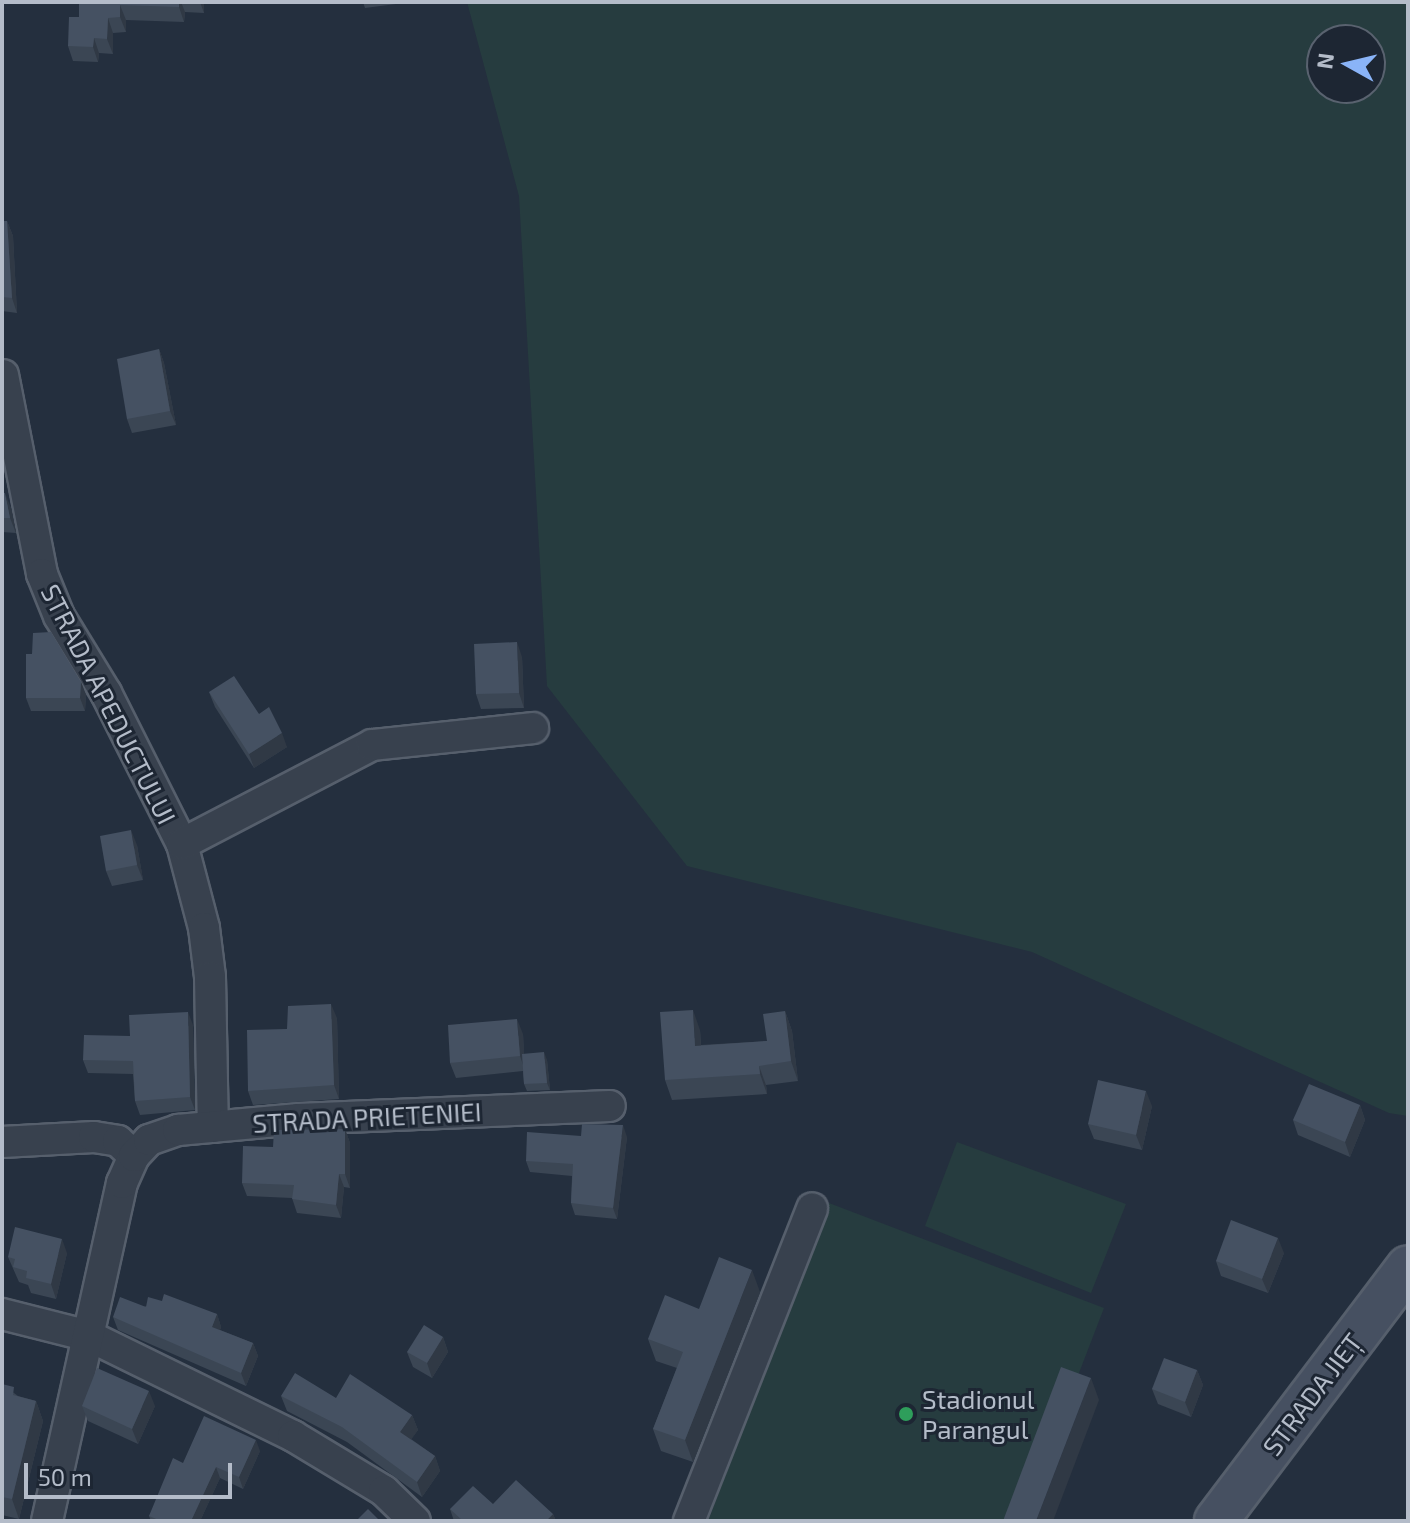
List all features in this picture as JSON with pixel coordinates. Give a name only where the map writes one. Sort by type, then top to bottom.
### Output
[{"type":"main road","name":"STRADA JIEȚ","points":[[1216,1521],[1408,1267]]},
{"type":"street","name":"STRADA APEDUCTULUI","points":[[3,375],[42,574],[59,616],[106,693],[182,844],[204,928],[210,977],[213,1127]]},
{"type":"street","name":"STRADA APEDUCTULUI","points":[[182,844],[372,745],[533,728]]},
{"type":"street","name":"STRADA PRIETENIEI","points":[[134,1156],[149,1140],[178,1130],[610,1106]]},
{"type":"street","points":[[2,1142],[94,1137],[118,1141],[134,1156],[106,1247],[47,1521]]},
{"type":"street","points":[[689,1521],[812,1208]]},
{"type":"street","points":[[2,1314],[89,1336],[293,1436],[384,1491],[415,1521]]},
{"type":"green space","points":[[467,2],[1408,2],[1408,1116],[1389,1113],[1032,952],[687,866],[547,686],[519,196]]},
{"type":"green space","points":[[957,1142],[1126,1204],[1091,1293],[925,1226]]},
{"type":"green space","name":"Stadionul Parangul","points":[[829,1203],[1104,1308],[1022,1521],[708,1521]]},
{"type":"building","points":[[79,2],[179,2],[179,7],[120,5],[120,17],[108,18],[107,39],[94,38],[93,47],[68,46],[69,17],[79,17]]},
{"type":"building","points":[[2,221],[7,221],[12,298],[2,297]]},
{"type":"building","points":[[159,349],[170,411],[127,419],[117,359]]},
{"type":"building","points":[[2,493],[5,493],[10,518],[2,518]]},
{"type":"building","points":[[51,632],[81,682],[80,698],[26,698],[26,654],[32,654],[33,633]]},
{"type":"building","points":[[517,642],[519,693],[476,694],[474,644]]},
{"type":"building","points":[[234,676],[259,714],[269,707],[282,733],[249,754],[209,692]]},
{"type":"building","points":[[131,830],[137,865],[106,871],[100,836]]},
{"type":"building","points":[[331,1004],[334,1085],[248,1091],[247,1030],[287,1029],[288,1006]]},
{"type":"building","points":[[693,1010],[695,1046],[767,1041],[763,1014],[785,1011],[791,1061],[759,1066],[760,1074],[665,1080],[660,1012]]},
{"type":"building","points":[[188,1012],[190,1097],[135,1101],[133,1061],[83,1060],[84,1035],[130,1036],[129,1015]]},
{"type":"building","points":[[517,1019],[520,1056],[450,1063],[448,1025]]},
{"type":"building","points":[[544,1052],[547,1083],[524,1084],[522,1054]]},
{"type":"building","points":[[1098,1080],[1146,1091],[1136,1135],[1088,1124]]},
{"type":"building","points":[[1309,1084],[1360,1105],[1345,1142],[1293,1120]]},
{"type":"building","points":[[582,1124],[623,1125],[613,1208],[571,1203],[573,1164],[526,1161],[527,1132],[581,1136]]},
{"type":"building","points":[[345,1129],[345,1174],[339,1174],[336,1205],[292,1199],[294,1185],[242,1183],[243,1146],[273,1147],[274,1130]]},
{"type":"building","points":[[1231,1220],[1278,1238],[1262,1279],[1216,1261]]},
{"type":"building","points":[[15,1227],[62,1239],[51,1284],[26,1278],[27,1271],[13,1267],[15,1259],[8,1257]]},
{"type":"building","points":[[719,1257],[752,1270],[685,1440],[653,1429],[683,1352],[648,1339],[665,1295],[699,1309]]},
{"type":"building","points":[[164,1294],[217,1314],[212,1327],[253,1343],[241,1373],[113,1317],[120,1297],[146,1307],[148,1297],[162,1301]]},
{"type":"building","points":[[424,1325],[443,1337],[427,1363],[407,1352]]},
{"type":"building","points":[[1164,1358],[1197,1370],[1185,1402],[1152,1389]]},
{"type":"building","points":[[1061,1367],[1091,1378],[1036,1521],[1003,1521]]},
{"type":"building","points":[[97,1368],[149,1391],[132,1429],[82,1406]]},
{"type":"building","points":[[295,1373],[336,1398],[350,1374],[412,1415],[400,1432],[435,1456],[417,1482],[342,1427],[281,1396]]},
{"type":"building","points":[[2,1384],[14,1387],[13,1395],[36,1401],[12,1499],[2,1497]]},
{"type":"building","points":[[204,1416],[256,1440],[239,1477],[216,1467],[191,1521],[161,1521],[149,1516],[173,1458],[183,1463]]},
{"type":"building","points":[[516,1480],[553,1514],[546,1521],[463,1521],[450,1509],[473,1486],[493,1504]]},
{"type":"building","points":[[368,1509],[380,1521],[356,1521]]},
{"type":"place","name":"Stadionul Parangul","points":[[906,1414]]}]
